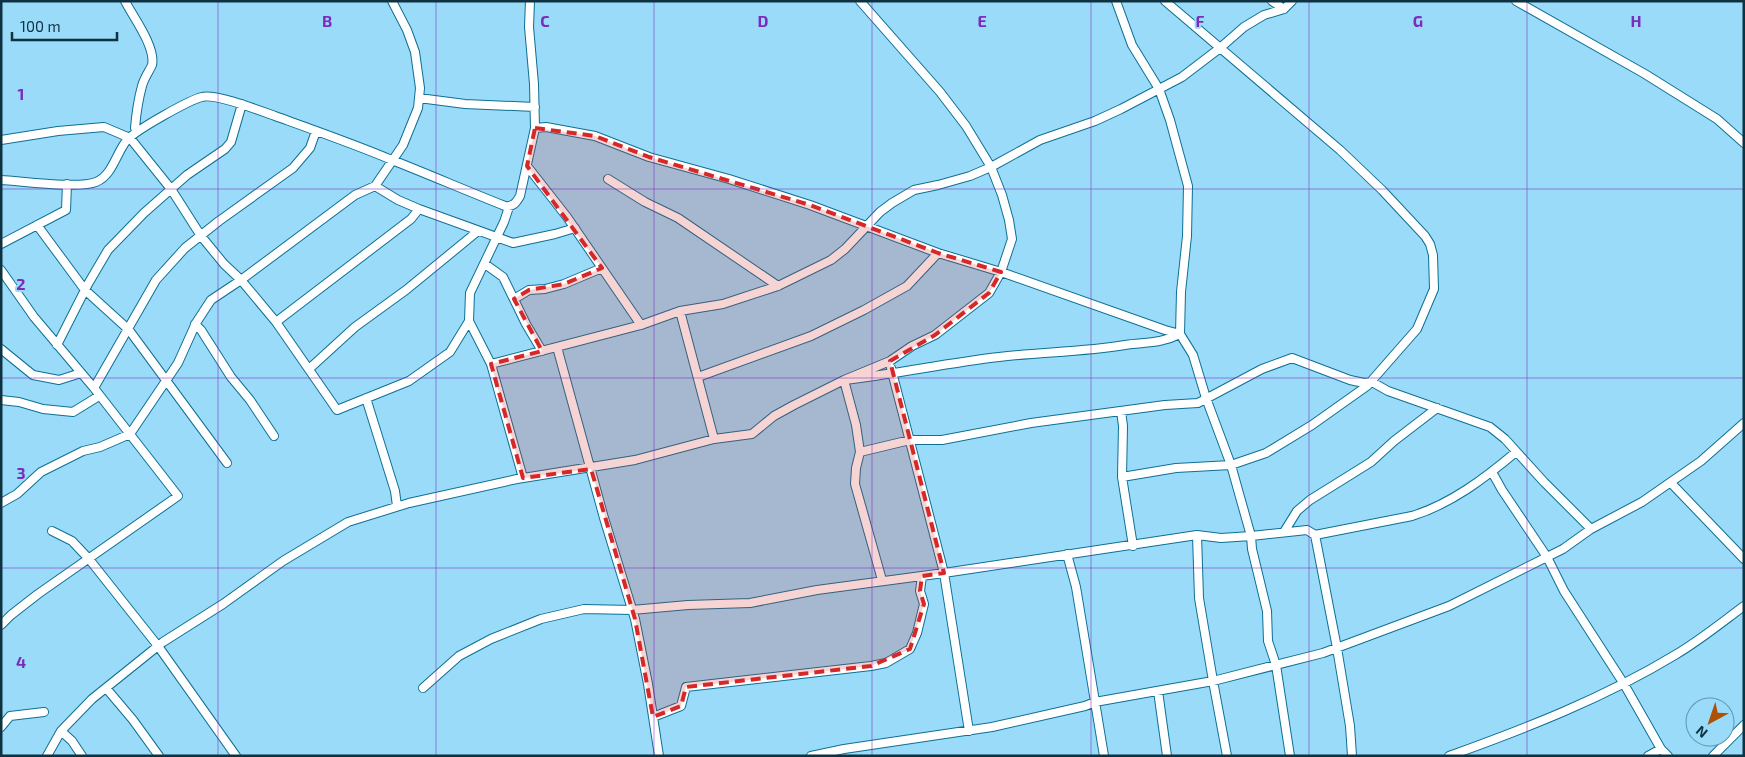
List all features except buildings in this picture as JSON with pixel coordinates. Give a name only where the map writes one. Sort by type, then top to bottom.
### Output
[{"type":"street","points":[[125,1],[146,38],[152,65],[145,75],[141,88],[135,128],[137,131]]},
{"type":"street","points":[[1,503],[17,494],[41,472],[83,451],[100,447],[130,434],[178,363],[195,324],[211,300],[355,196],[375,186],[408,134],[418,108],[420,88],[415,52],[407,30],[392,1]]},
{"type":"street","points":[[523,478],[491,364],[469,322],[470,293],[485,264],[509,207],[517,202],[520,196],[535,128],[534,84],[529,27],[530,1]]},
{"type":"street","points":[[48,756],[61,731],[92,699],[158,646],[223,604],[282,561],[348,522],[397,506],[523,478],[635,460],[714,440],[752,434],[774,416],[844,380],[890,361],[912,346],[935,334],[990,293],[1001,272],[1012,240],[1002,195],[991,167],[966,126],[940,92],[860,1]]},
{"type":"street","points":[[1116,1],[1132,45],[1159,89],[1170,120],[1188,186],[1187,236],[1181,292],[1180,334]]},
{"type":"street","points":[[1122,477],[1176,468],[1231,465],[1266,453],[1312,425],[1372,382],[1417,329],[1434,289],[1435,270],[1430,244],[1425,236],[1354,163],[1165,1]]},
{"type":"street","points":[[1272,1],[1284,9]]},
{"type":"street","points":[[491,364],[641,325],[680,312],[723,304],[778,286],[831,260],[845,249],[892,202],[914,190],[970,176],[991,167],[1040,140],[1095,121],[1159,89],[1182,77],[1244,27],[1264,15],[1284,9],[1292,1]]},
{"type":"street","points":[[1516,1],[1646,74],[1717,119],[1744,143]]},
{"type":"street","points":[[1,180],[67,184],[93,183],[100,180],[107,173],[126,142],[137,131],[203,96],[242,104],[393,160],[509,207]]},
{"type":"street","points":[[419,98],[465,104],[535,107]]},
{"type":"street","points":[[57,345],[108,250],[144,213],[187,175],[225,149],[231,142],[242,104]]},
{"type":"street","points":[[1,140],[58,131],[104,127],[130,138],[171,189],[201,236],[276,322],[337,410],[409,381],[450,352],[469,322]]},
{"type":"street","points":[[535,128],[546,127],[595,136],[648,157],[738,182],[810,205],[938,253],[1001,272],[1180,334],[1189,345],[1193,355],[1206,398],[1231,465],[1251,536],[1252,549],[1267,611],[1268,641],[1276,665],[1290,756]]},
{"type":"street","points":[[94,388],[156,280],[185,248],[293,168],[310,148],[316,131]]},
{"type":"street","points":[[527,166],[575,228],[641,325]]},
{"type":"street","points":[[608,180],[645,202],[678,218],[778,286]]},
{"type":"street","points":[[1,244],[66,210],[67,184]]},
{"type":"street","points":[[375,186],[419,210],[513,243],[575,228]]},
{"type":"street","points":[[276,322],[411,220],[419,210]]},
{"type":"street","points":[[37,226],[85,290],[129,330],[227,463]]},
{"type":"street","points":[[309,369],[355,327],[406,290],[478,230]]},
{"type":"street","points":[[698,377],[811,336],[864,310],[907,286],[938,253]]},
{"type":"street","points":[[485,264],[503,277],[542,351]]},
{"type":"street","points":[[514,299],[529,290],[545,289],[564,284],[602,268]]},
{"type":"street","points":[[1,270],[34,317],[94,388],[178,496],[31,600],[1,625]]},
{"type":"street","points":[[680,312],[714,440]]},
{"type":"street","points":[[195,324],[201,330],[230,377],[250,400],[274,436]]},
{"type":"street","points":[[844,380],[998,357],[1147,344],[1168,340],[1180,334]]},
{"type":"street","points":[[557,347],[632,610],[643,660],[659,756]]},
{"type":"street","points":[[1,349],[33,374],[59,380],[81,373]]},
{"type":"street","points":[[860,452],[910,440],[942,440],[1032,423],[1165,405],[1198,403],[1262,369],[1292,358],[1350,380],[1364,383],[1372,382],[1388,391],[1490,427],[1505,439],[1591,529]]},
{"type":"street","points":[[890,361],[944,573],[969,731]]},
{"type":"street","points":[[844,380],[856,424],[860,452],[855,484],[882,580]]},
{"type":"street","points":[[1,400],[19,402],[43,409],[73,412],[99,396]]},
{"type":"street","points":[[366,398],[395,491],[397,506]]},
{"type":"street","points":[[1284,532],[1296,510],[1371,462],[1394,441],[1437,408]]},
{"type":"street","points":[[1121,411],[1123,426],[1122,477],[1133,546]]},
{"type":"street","points":[[812,756],[992,728],[1095,702],[1212,681],[1338,648],[1449,606],[1564,549],[1591,529],[1642,502],[1671,483],[1744,423]]},
{"type":"street","points":[[423,688],[458,656],[541,619],[584,609],[632,610],[688,605],[750,603],[882,580],[1133,546],[1197,535],[1221,538],[1307,530],[1315,535],[1424,512],[1451,499],[1492,472],[1516,452]]},
{"type":"street","points":[[1492,472],[1547,558],[1564,591],[1624,684],[1661,749],[1668,756]]},
{"type":"street","points":[[1671,483],[1744,559]]},
{"type":"street","points":[[52,531],[72,540],[89,559],[158,646],[236,756]]},
{"type":"street","points":[[1197,535],[1199,598],[1212,681],[1227,756]]},
{"type":"street","points":[[1315,535],[1338,648],[1350,726],[1352,756]]},
{"type":"street","points":[[1067,554],[1076,587],[1104,756]]},
{"type":"street","points":[[653,717],[681,706],[686,687],[886,663],[910,649],[917,632],[924,604],[920,590],[922,576]]},
{"type":"street","points":[[1449,756],[1525,729],[1624,684],[1677,654],[1744,606]]},
{"type":"street","points":[[106,688],[159,756]]},
{"type":"street","points":[[1158,691],[1167,756]]},
{"type":"street","points":[[1,727],[10,716],[44,712]]},
{"type":"street","points":[[1713,756],[1744,725]]},
{"type":"street","points":[[61,731],[82,756]]},
{"type":"street","points":[[1648,756],[1661,749]]},
{"type":"highlighted area","points":[[535,128],[595,136],[649,157],[810,205],[938,253],[1001,272],[989,293],[935,335],[890,361],[944,573],[922,576],[920,591],[924,604],[910,649],[871,666],[686,687],[681,706],[653,717],[635,619],[591,469],[523,478],[491,364],[542,351],[514,299],[529,290],[564,284],[602,268],[527,166]]}]
